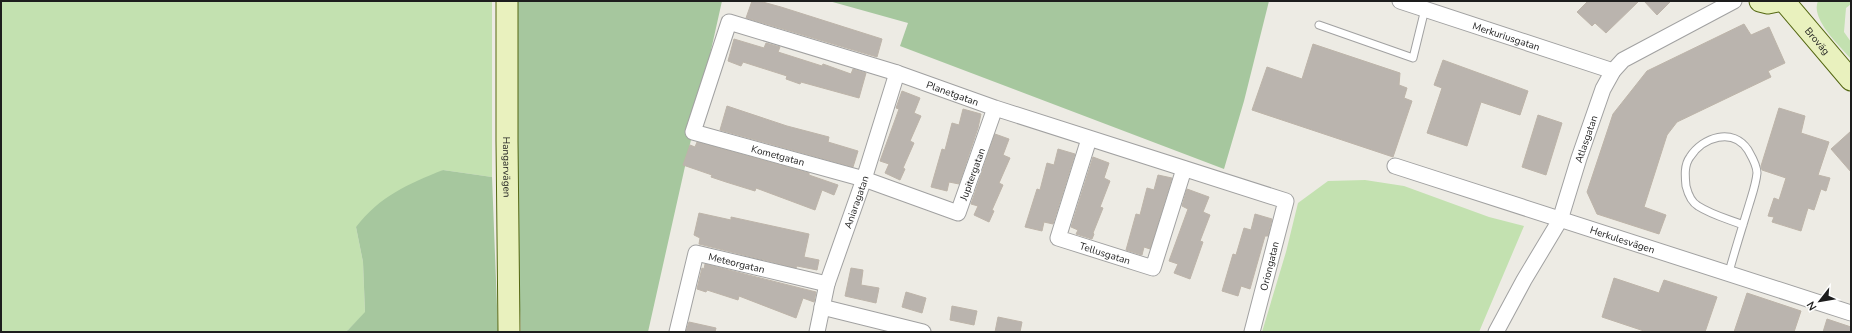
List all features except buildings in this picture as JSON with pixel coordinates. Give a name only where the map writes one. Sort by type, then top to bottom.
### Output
[{"type":"street","name":"Hangarvägen","points":[[508,1],[509,332]]},
{"type":"street","name":"Merkuriusgatan","points":[[1400,1],[1612,71]]},
{"type":"street","name":"Atlasgatan","points":[[1496,332],[1524,280],[1560,220],[1586,137],[1603,89],[1612,71],[1623,60],[1734,1]]},
{"type":"street","points":[[1760,1],[1768,3],[1778,1]]},
{"type":"street","name":"Broväg","points":[[1784,1],[1851,80]]},
{"type":"street","name":"Planetgatan","points":[[692,132],[729,22],[897,72],[995,108],[1286,201]]},
{"type":"street","name":"Aniaragatan","points":[[817,332],[827,284],[864,179],[897,72]]},
{"type":"street","name":"Jupitergatan","points":[[864,179],[958,213],[995,108]]},
{"type":"street","name":"Kometgatan","points":[[692,132],[864,179]]},
{"type":"street","name":"Tellusgatan","points":[[1089,139],[1058,238],[1153,268],[1184,169]]},
{"type":"street","name":"Herkulesvägen","points":[[1394,166],[1708,267],[1729,272],[1851,313]]},
{"type":"street","name":"Oriongatan","points":[[1252,332],[1286,201]]},
{"type":"street","name":"Meteorgatan","points":[[677,332],[696,253],[827,284]]},
{"type":"street","points":[[822,307],[923,332]]},
{"type":"lane","points":[[1319,24],[1413,58],[1425,9]]},
{"type":"lane","points":[[1729,272],[1755,185],[1757,171],[1753,158],[1738,140],[1728,136],[1717,137],[1697,149],[1690,157],[1686,168],[1687,187],[1690,198],[1697,206],[1743,225]]},
{"type":"green space","points":[[1,1],[492,1],[492,177],[443,170],[356,227],[363,262],[365,313],[348,330],[344,332],[1,332]]},
{"type":"green space","points":[[517,1],[722,1],[648,332],[521,332],[517,240]]},
{"type":"green space","points":[[829,1],[1269,1],[1244,101],[1224,169],[900,46],[908,23]]},
{"type":"green space","points":[[1818,1],[1851,1],[1851,4],[1846,8],[1844,32],[1851,42],[1851,59],[1827,32],[1822,24],[1818,16]]},
{"type":"green space","points":[[443,170],[492,177],[498,332],[344,332],[348,330],[365,312],[363,262],[356,227],[375,207],[395,192],[418,180]]},
{"type":"green space","points":[[1365,180],[1404,186],[1489,217],[1524,226],[1479,332],[1262,332],[1286,252],[1298,203],[1328,181]]}]
